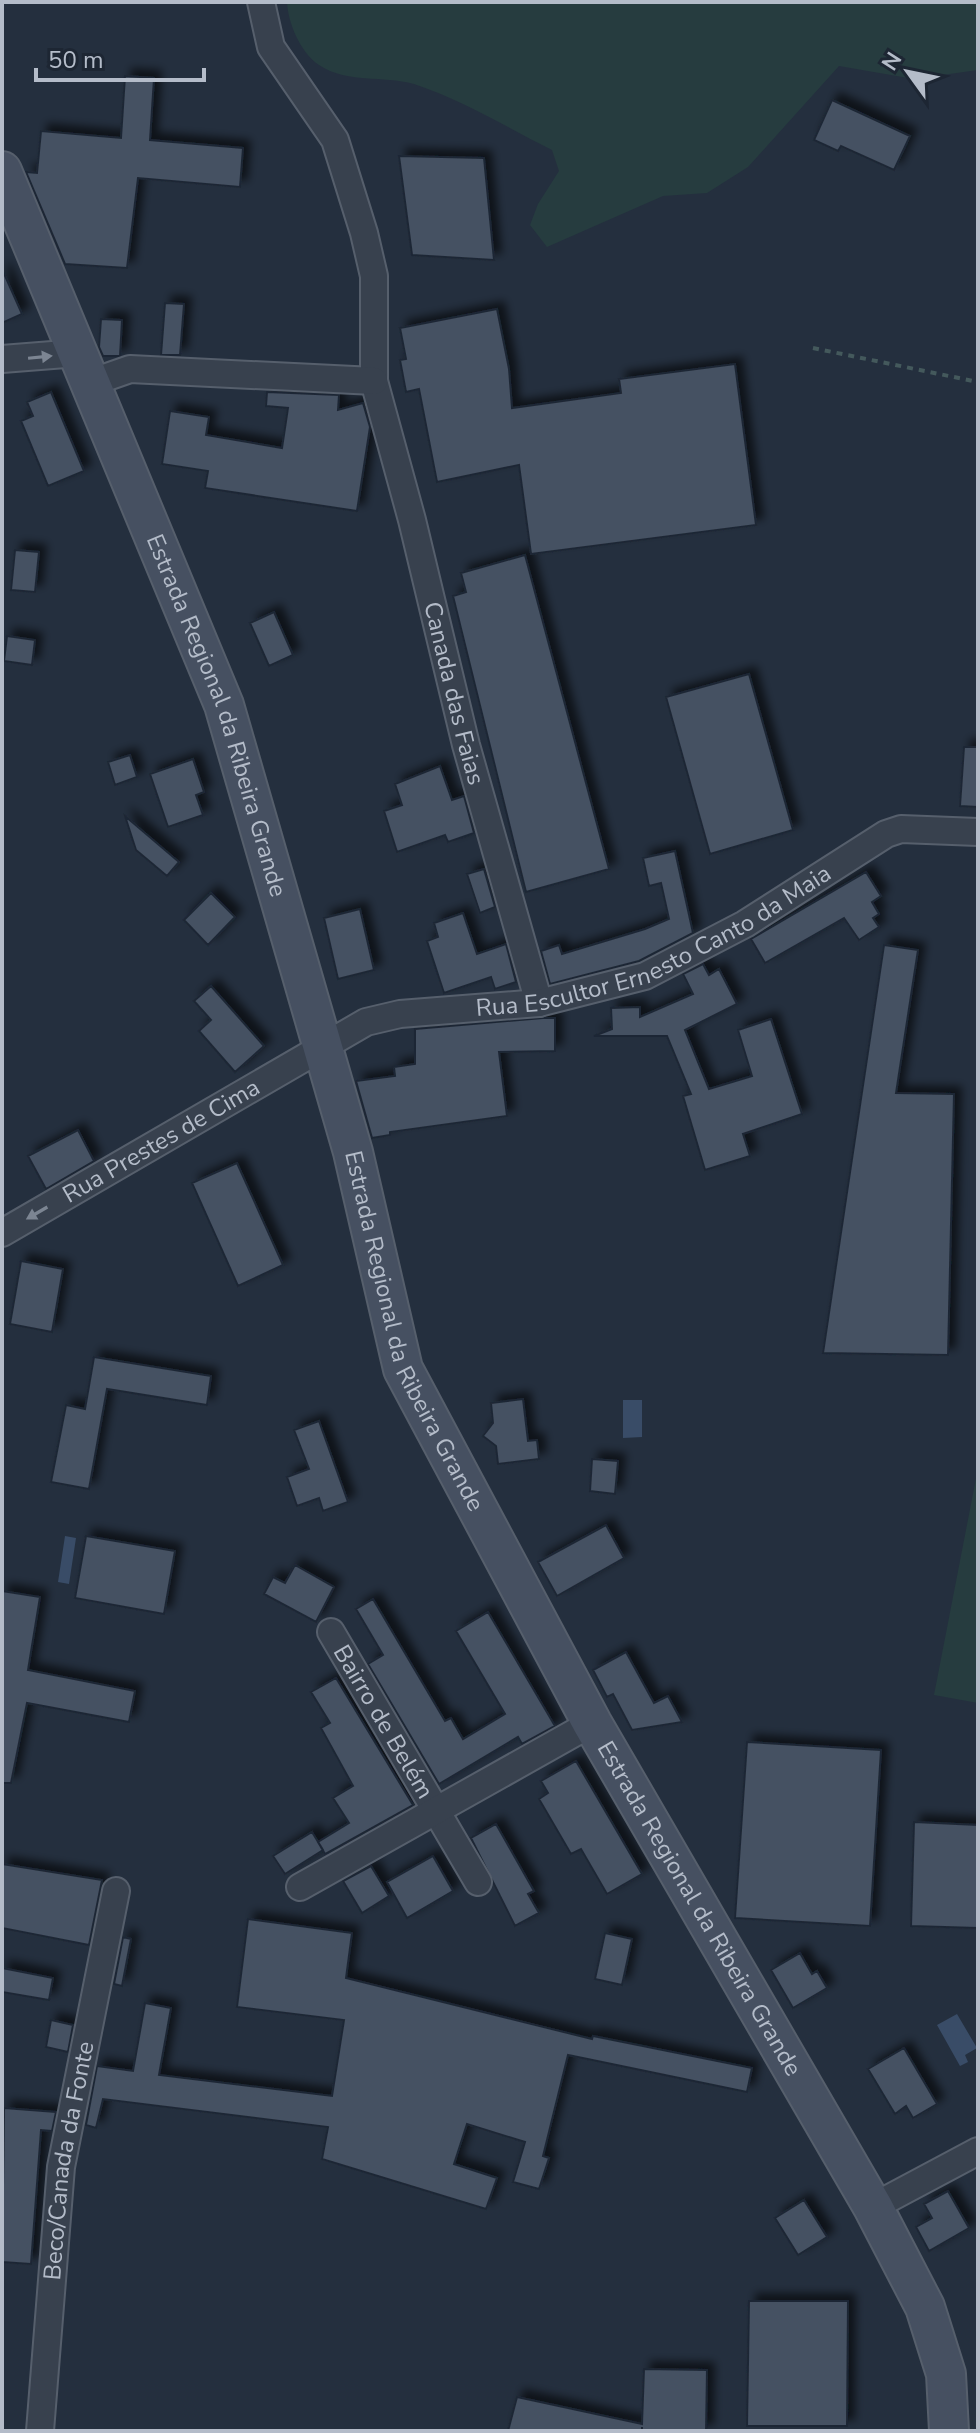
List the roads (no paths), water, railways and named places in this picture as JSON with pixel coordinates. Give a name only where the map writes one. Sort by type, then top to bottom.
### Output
[{"type":"main road","name":"Estrada Regional da Ribeira Grande","points":[[2,171],[224,705],[353,1152],[403,1369],[592,1723],[873,2207],[925,2307],[946,2374],[949,2431]]},
{"type":"street","name":"Canada das Faias","points":[[261,2],[271,47],[335,140],[364,233],[374,276],[374,381],[412,520],[466,745],[539,1003]]},
{"type":"street","points":[[2,359],[84,368],[374,381]]},
{"type":"street","name":"Rua Escultor Ernesto Canto da Maia","points":[[322,1048],[366,1022],[400,1014],[539,1003],[645,976],[745,924],[886,834],[901,829],[978,832]]},
{"type":"street","name":"Rua Prestes de Cima","points":[[2,1233],[322,1048]]},
{"type":"street","name":"Bairro de Belém","points":[[331,1632],[478,1882]]},
{"type":"street","name":"Bairro de Belém","points":[[300,1887],[592,1723]]},
{"type":"street","name":"Beco/Canada da Fonte","points":[[40,2431],[61,2167],[116,1891]]},
{"type":"street","points":[[873,2207],[978,2151]]},
{"type":"water","points":[[623,1400],[642,1400],[642,1437],[623,1438]]},
{"type":"water","points":[[65,1536],[76,1538],[69,1584],[58,1582]]},
{"type":"water","points":[[957,2014],[977,2048],[965,2055],[968,2062],[960,2066],[937,2025]]}]
